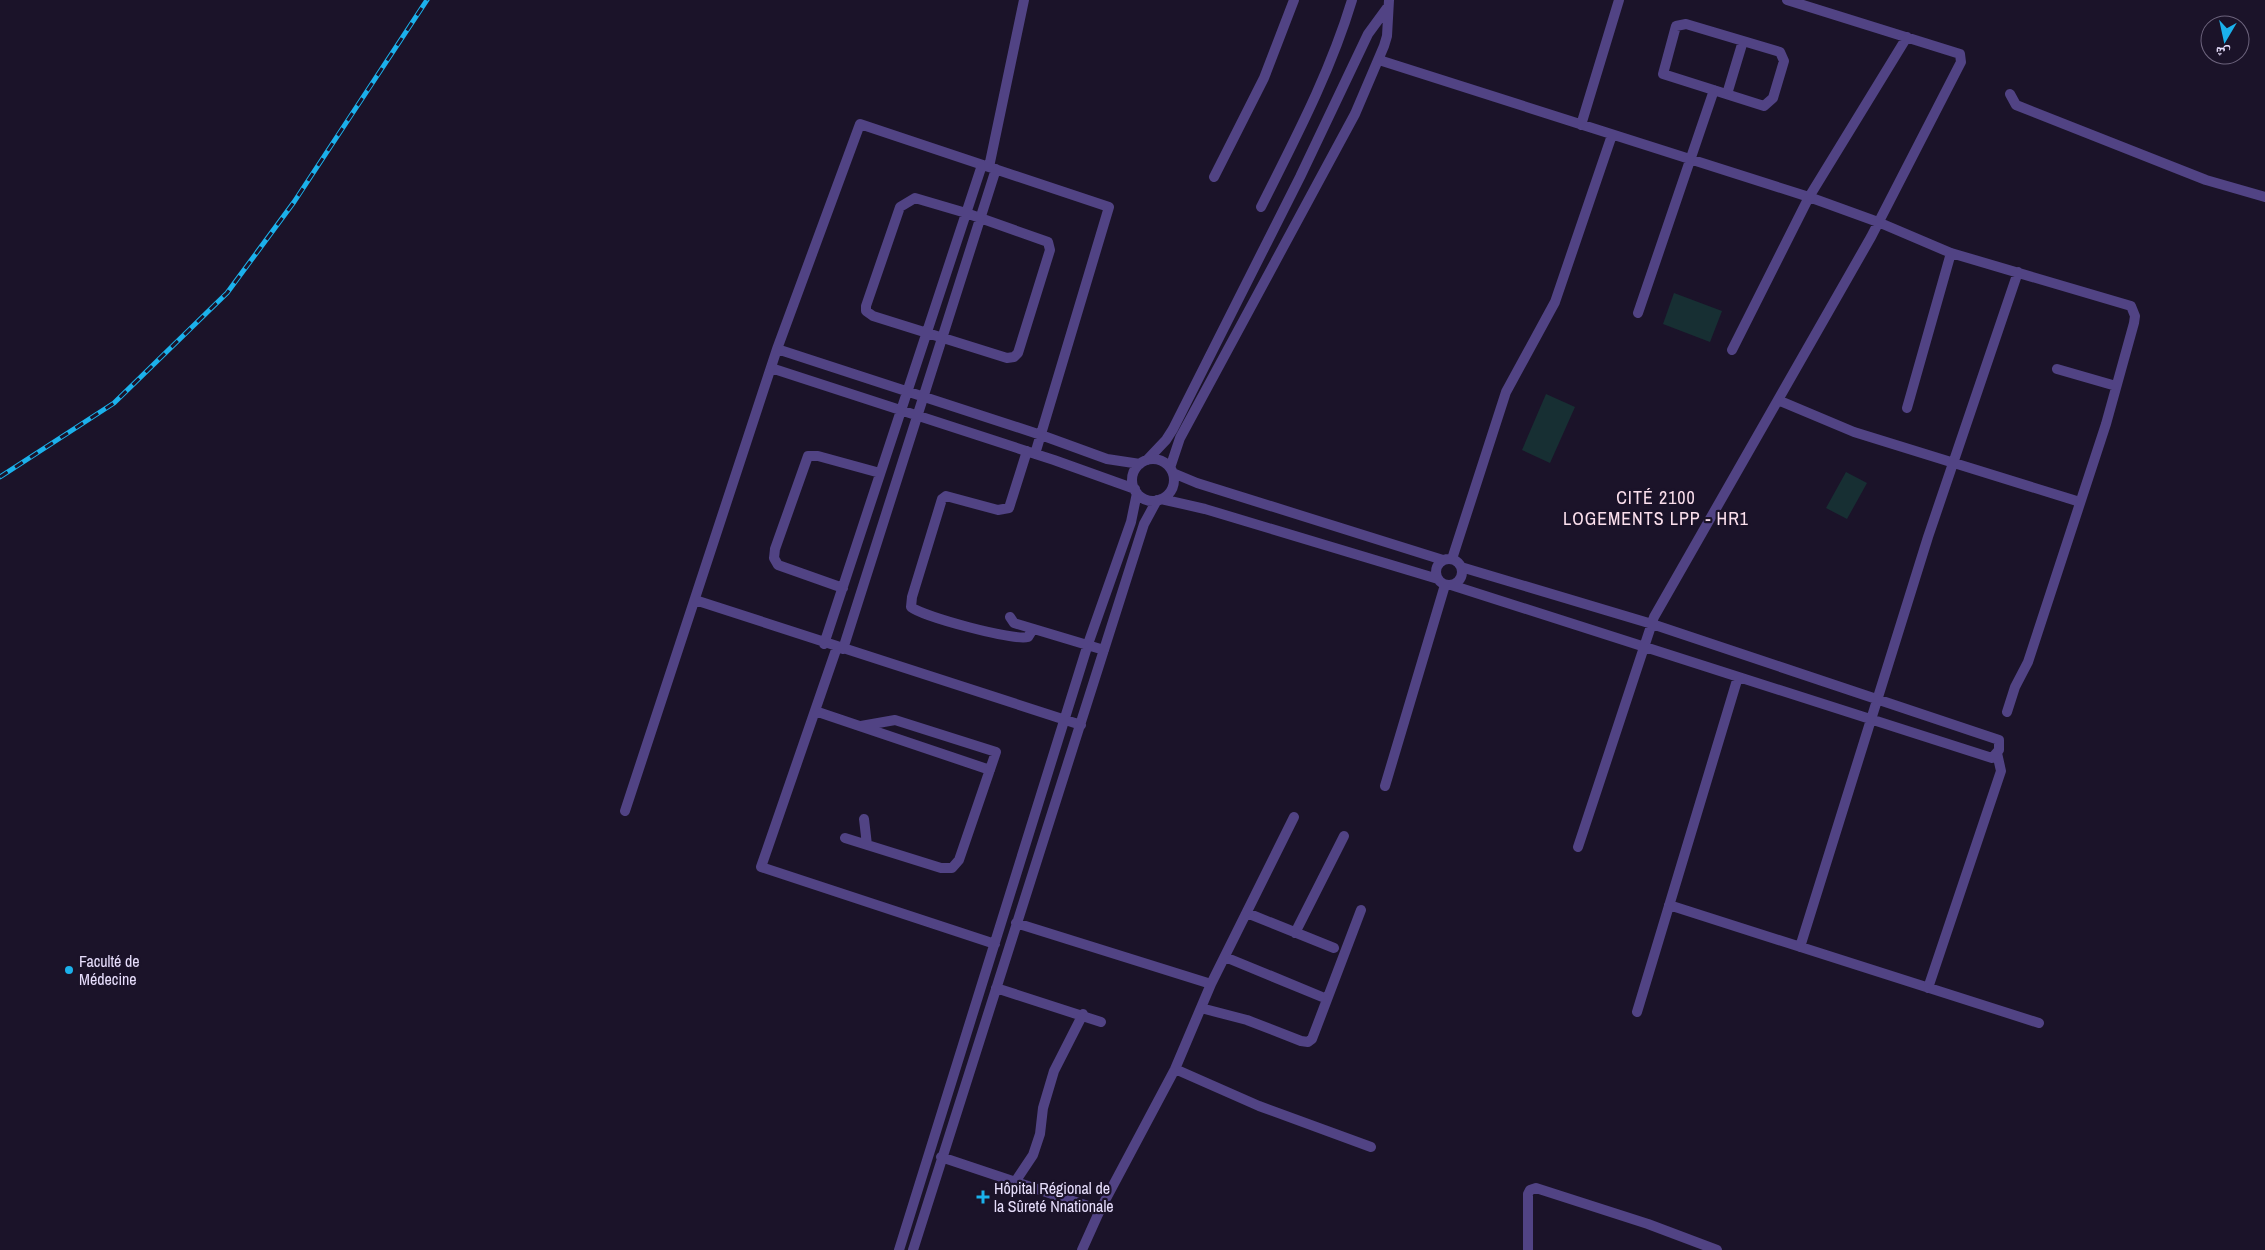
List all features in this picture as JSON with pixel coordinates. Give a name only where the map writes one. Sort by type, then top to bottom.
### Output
[{"type":"street","points":[[995,944],[761,867],[815,711],[840,648],[918,416],[980,218],[1024,0]]},
{"type":"street","points":[[1214,177],[1264,78],[1294,0]]},
{"type":"street","points":[[1261,207],[1317,96],[1338,46],[1352,0]]},
{"type":"street","points":[[1581,125],[1619,0]]},
{"type":"street","points":[[1578,847],[1652,624],[1878,222],[1961,62],[1960,54],[1788,0]]},
{"type":"street","points":[[1388,4],[1387,36],[1379,60],[1351,122],[1180,438],[1172,470],[1174,479],[1171,491],[1159,500],[1144,524],[914,1247],[901,1245],[1066,721],[1088,644],[1131,522],[1136,491],[1133,475],[1166,440],[1172,429],[1300,177],[1368,34],[1388,4]]},
{"type":"street","points":[[1686,24],[1742,40],[1780,52],[1784,61],[1774,98],[1764,106],[1663,74],[1676,26],[1686,24]]},
{"type":"street","points":[[1732,350],[1809,197],[1907,38]]},
{"type":"street","points":[[1727,94],[1742,40]]},
{"type":"street","points":[[1379,60],[1809,197],[1878,222],[1952,253],[2126,302],[2131,306],[2135,316],[2134,323],[2116,386],[2028,662],[2015,687],[2007,712]]},
{"type":"street","points":[[1638,313],[1714,90]]},
{"type":"street","points":[[2010,94],[2016,105],[2206,180],[2265,197]]},
{"type":"street","points":[[625,811],[777,349],[860,124],[1109,207],[1041,435],[1031,452],[1009,508],[998,510],[946,496],[942,499],[912,597],[911,607],[916,610],[999,635],[1021,639],[1028,637],[1033,629]]},
{"type":"street","points":[[1445,583],[1435,571],[1448,559],[1506,392],[1555,302],[1612,135]]},
{"type":"street","points":[[824,644],[966,213],[989,167]]},
{"type":"street","points":[[915,198],[923,199],[966,213],[1045,239],[1050,245],[1018,353],[1014,357],[1007,358],[926,333],[873,316],[866,311],[866,306],[900,207],[904,203],[915,198]]},
{"type":"street","points":[[1906,408],[1952,253]]},
{"type":"street","points":[[1800,947],[1928,537],[2018,272]]},
{"type":"street","points":[[771,368],[1031,452],[1136,491],[1145,499],[1205,509],[1445,583],[1992,758],[1999,750],[1999,740],[1652,624],[1461,567],[1448,559],[1197,483],[1172,470],[1160,460],[1144,462],[1107,459],[1041,435],[777,349]]},
{"type":"street","points":[[2057,369],[2116,386]]},
{"type":"street","points":[[1778,400],[1854,432],[2080,502]]},
{"type":"street","points":[[843,588],[778,565],[774,558],[775,549],[808,456],[818,456],[880,473]]},
{"type":"street","points":[[1445,583],[1460,579],[1461,567]]},
{"type":"street","points":[[1385,786],[1445,583]]},
{"type":"street","points":[[695,600],[824,644],[1081,726]]},
{"type":"street","points":[[1010,617],[1014,623],[1104,650]]},
{"type":"street","points":[[1637,1012],[1738,677]]},
{"type":"street","points":[[815,711],[990,770]]},
{"type":"street","points":[[845,838],[941,868],[952,868],[959,860],[996,752],[895,720],[861,726]]},
{"type":"street","points":[[1928,988],[2001,770],[1997,753]]},
{"type":"street","points":[[1082,1250],[1100,1210],[1175,1069],[1211,984],[1294,817]]},
{"type":"street","points":[[864,819],[867,845]]},
{"type":"street","points":[[1295,933],[1344,836]]},
{"type":"street","points":[[1669,905],[2039,1023]]},
{"type":"street","points":[[1201,1008],[1247,1020],[1308,1042],[1312,1039],[1361,910]]},
{"type":"street","points":[[1247,913],[1334,948]]},
{"type":"street","points":[[1016,923],[1211,984]]},
{"type":"street","points":[[1225,957],[1327,999]]},
{"type":"street","points":[[996,988],[1083,1014],[1101,1022]]},
{"type":"street","points":[[1015,1182],[1033,1156],[1040,1134],[1043,1108],[1054,1071],[1083,1014]]},
{"type":"street","points":[[1175,1069],[1259,1106],[1371,1148]]},
{"type":"street","points":[[936,1133],[948,1137]]},
{"type":"street","points":[[942,1157],[1100,1210]]},
{"type":"street","points":[[1528,1250],[1528,1194],[1530,1190],[1536,1188],[1648,1224],[1717,1250]]},
{"type":"green space","points":[[1674,293],[1722,311],[1710,342],[1663,324]]},
{"type":"green space","points":[[1546,394],[1575,407],[1550,463],[1522,450]]},
{"type":"green space","points":[[1846,472],[1867,483],[1847,519],[1826,508]]},
{"type":"railway","points":[[0,477],[114,403],[227,293],[294,202],[427,0]]},
{"type":"place","name":"Faculté de Médecine","points":[[69,970]]},
{"type":"place","name":"Hôpital Régional de la Sûreté Nnationale","points":[[983,1197]]},
{"type":"district","name":"CITÉ 2100 LOGEMENTS LPP - HR1","points":[[1656,507]]}]
